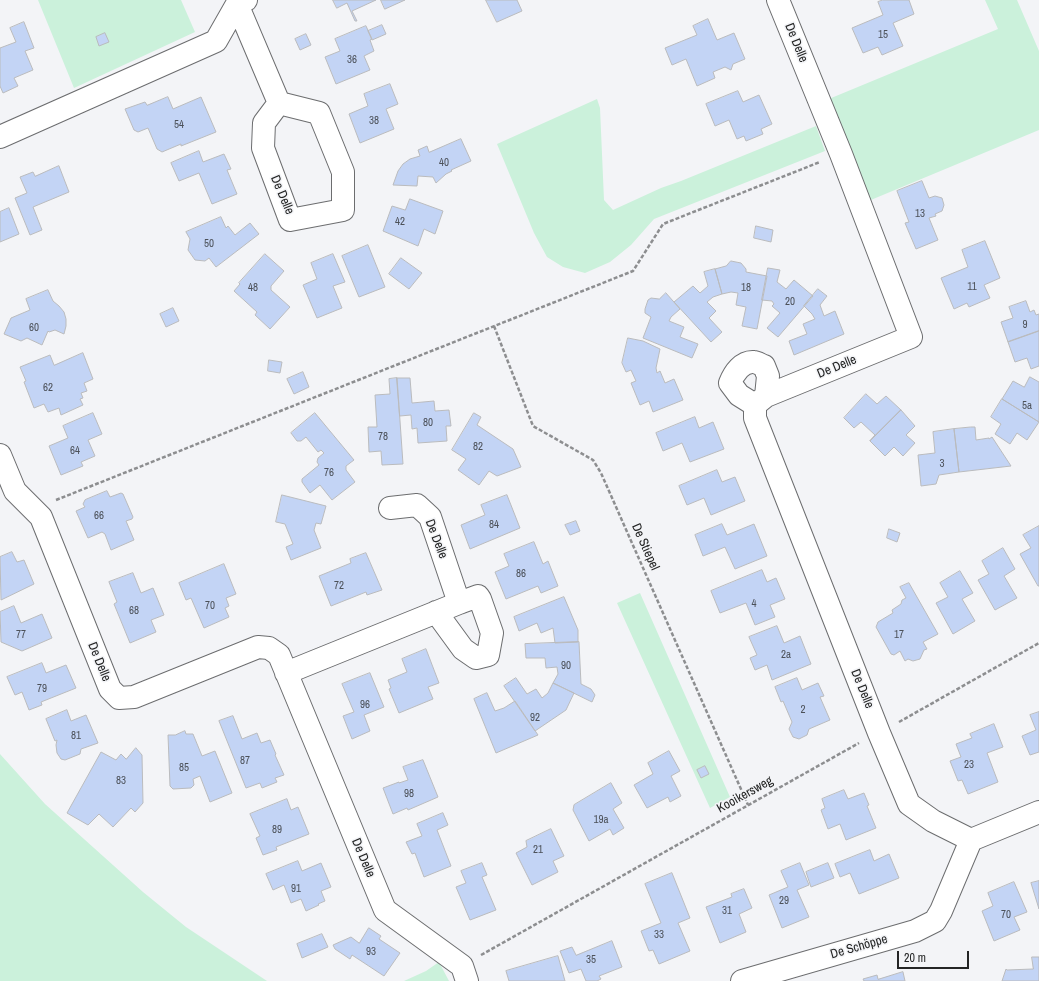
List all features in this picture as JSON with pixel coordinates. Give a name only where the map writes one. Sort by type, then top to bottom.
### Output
[{"type":"street","name":"De Delle","points":[[778,0],[841,154],[911,337],[760,400],[755,418],[879,733]]},
{"type":"street","points":[[242,2],[279,103]]},
{"type":"street","points":[[0,137],[216,41],[242,2]]},
{"type":"street","name":"De Delle","points":[[279,103],[319,112],[343,172],[343,210],[290,220],[263,148],[264,123],[279,103]]},
{"type":"street","name":"De Delle","points":[[0,455],[15,490],[40,517],[110,689],[119,698],[134,697],[258,647],[269,648],[279,655],[385,910],[464,973]]},
{"type":"street","name":"De Delle","points":[[390,508],[417,505],[430,518],[459,602]]},
{"type":"street","points":[[286,673],[459,602],[478,596],[492,634],[488,655],[476,658],[463,649],[436,612]]},
{"type":"street","points":[[879,733],[909,804],[933,821],[971,840],[1039,812]]},
{"type":"street","name":"De Schöppe","points":[[742,981],[915,931],[935,921],[942,911],[971,840]]},
{"type":"path","points":[[33,509],[633,271],[663,224],[841,154]]},
{"type":"path","name":"De Stiepel","points":[[494,326],[532,426],[593,460],[601,473],[748,805]]},
{"type":"path","name":"Kooikersweg","points":[[464,973],[748,805],[1039,643]]},
{"type":"green space","points":[[38,0],[181,0],[195,32],[74,88]]},
{"type":"green space","points":[[985,0],[1017,0],[1039,51],[1039,130],[866,202],[824,101],[998,29]]},
{"type":"green space","points":[[597,99],[600,108],[604,200],[613,210],[661,188],[816,126],[825,151],[654,219],[631,245],[610,262],[585,273],[563,267],[547,257],[534,233],[497,144]]},
{"type":"green space","points":[[640,593],[730,797],[710,808],[617,603]]},
{"type":"green space","points":[[0,754],[45,804],[143,892],[186,927],[267,981],[0,981]]},
{"type":"green space","points":[[439,962],[449,981],[404,981],[426,971]]},
{"type":"building","points":[[333,0],[376,0],[352,11],[357,21],[355,21],[347,3],[337,8]]},
{"type":"building","points":[[381,0],[405,0],[385,9]]},
{"type":"building","points":[[486,0],[517,0],[522,11],[497,22]]},
{"type":"building","points":[[883,0],[909,0],[914,14],[893,23],[903,46],[882,55],[878,47],[863,53],[852,28],[883,15],[878,2]]},
{"type":"building","points":[[708,19],[717,40],[734,33],[745,59],[733,64],[731,70],[725,67],[713,72],[715,78],[697,86],[686,59],[672,65],[665,48],[697,35],[693,26]]},
{"type":"building","points":[[24,22],[34,48],[25,51],[33,70],[14,78],[18,86],[3,93],[0,86],[0,48],[16,42],[10,28]]},
{"type":"building","points":[[382,25],[386,34],[372,40],[368,31]]},
{"type":"building","points":[[366,26],[372,39],[370,40],[374,51],[364,56],[370,70],[336,84],[325,57],[340,51],[335,39]]},
{"type":"building","points":[[105,33],[109,42],[99,46],[96,37]]},
{"type":"building","points":[[306,34],[311,45],[300,50],[295,39]]},
{"type":"building","points":[[390,84],[398,104],[386,109],[394,129],[360,143],[349,114],[368,106],[364,94]]},
{"type":"building","points":[[738,91],[743,102],[759,95],[772,124],[761,129],[763,134],[746,141],[744,136],[737,139],[729,120],[715,126],[706,104]]},
{"type":"building","points":[[168,97],[173,109],[201,97],[216,132],[162,152],[157,149],[148,128],[138,132],[134,130],[125,109],[145,102],[147,105]]},
{"type":"building","points":[[461,139],[471,161],[451,170],[452,171],[436,183],[433,177],[418,176],[417,186],[393,185],[398,171],[403,164],[410,159],[420,156],[418,150],[427,146],[429,152]]},
{"type":"building","points":[[199,151],[203,162],[224,154],[231,169],[227,170],[237,194],[212,204],[199,173],[179,181],[171,163]]},
{"type":"building","points":[[59,166],[69,192],[33,207],[42,230],[30,235],[15,198],[27,193],[20,177],[33,172],[35,176]]},
{"type":"building","points":[[922,181],[929,198],[935,196],[942,198],[944,205],[942,211],[935,214],[936,216],[929,218],[938,240],[916,249],[905,223],[909,222],[897,191]]},
{"type":"building","points":[[410,199],[443,211],[435,234],[424,229],[418,246],[383,231],[392,206],[405,210]]},
{"type":"building","points":[[9,208],[19,234],[0,242],[0,212]]},
{"type":"building","points":[[221,217],[226,228],[228,226],[235,235],[250,223],[259,234],[216,267],[209,258],[205,261],[195,260],[188,250],[190,239],[186,232]]},
{"type":"building","points":[[756,226],[773,230],[771,242],[754,238]]},
{"type":"building","points":[[985,241],[1000,278],[984,285],[990,298],[969,307],[967,303],[954,309],[941,278],[968,267],[962,250]]},
{"type":"building","points":[[368,245],[385,287],[359,297],[342,256]]},
{"type":"building","points":[[265,254],[284,271],[271,286],[271,290],[290,307],[270,329],[255,315],[257,312],[234,291],[240,284],[239,283]]},
{"type":"building","points":[[333,254],[345,282],[333,286],[342,308],[317,318],[303,285],[317,279],[311,263]]},
{"type":"building","points":[[401,258],[422,273],[409,289],[389,274]]},
{"type":"building","points":[[731,261],[741,263],[746,269],[746,272],[767,276],[757,329],[742,326],[746,307],[736,305],[738,293],[731,292],[722,294],[715,269],[726,266]]},
{"type":"building","points":[[768,268],[780,270],[777,282],[786,289],[794,280],[813,296],[778,337],[767,328],[780,313],[772,306],[774,304],[772,301],[762,300]]},
{"type":"building","points":[[715,269],[722,294],[713,297],[707,302],[716,311],[709,318],[722,332],[711,342],[674,302],[693,286],[700,293],[708,286],[704,272]]},
{"type":"building","points":[[818,289],[827,296],[820,305],[824,316],[835,311],[844,334],[794,355],[789,341],[807,334],[803,324],[815,319],[804,306]]},
{"type":"building","points":[[48,290],[53,301],[64,312],[66,326],[64,334],[55,330],[48,331],[42,345],[27,338],[21,341],[4,334],[11,318],[30,310],[26,299]]},
{"type":"building","points":[[666,293],[680,309],[671,317],[669,321],[684,327],[680,337],[698,344],[692,358],[643,338],[651,317],[645,313],[648,300],[651,298],[659,299]]},
{"type":"building","points":[[1026,301],[1030,312],[1034,310],[1036,315],[1039,314],[1039,331],[1008,342],[1001,322],[1013,318],[1009,307]]},
{"type":"building","points":[[173,308],[179,321],[166,327],[160,314]]},
{"type":"building","points":[[1039,331],[1039,366],[1031,369],[1027,358],[1015,362],[1008,342]]},
{"type":"building","points":[[628,338],[643,341],[660,349],[656,368],[657,373],[660,371],[665,383],[674,379],[683,400],[653,412],[649,401],[640,405],[631,383],[636,381],[631,370],[626,372],[622,363]]},
{"type":"building","points":[[83,353],[93,379],[84,383],[87,391],[81,393],[83,398],[80,399],[83,405],[61,415],[59,408],[48,412],[44,404],[34,408],[20,367],[50,355],[54,365]]},
{"type":"building","points":[[269,360],[282,362],[280,373],[268,371]]},
{"type":"building","points":[[303,372],[309,387],[294,394],[287,379]]},
{"type":"building","points":[[1030,377],[1039,382],[1039,422],[1002,399],[1013,381],[1024,387]]},
{"type":"building","points":[[397,378],[403,464],[382,465],[381,451],[369,452],[368,427],[377,427],[375,395],[390,394],[389,379]]},
{"type":"building","points":[[397,378],[410,378],[412,403],[434,401],[435,411],[449,410],[451,426],[446,426],[447,441],[418,443],[417,428],[412,429],[411,415],[400,416]]},
{"type":"building","points":[[866,394],[877,404],[886,396],[901,410],[870,441],[875,435],[861,422],[854,428],[844,418]]},
{"type":"building","points":[[1002,399],[1039,422],[1027,440],[1017,433],[1010,444],[995,434],[1001,424],[991,417]]},
{"type":"building","points":[[901,410],[915,426],[906,435],[915,443],[903,456],[894,447],[885,456],[870,441]]},
{"type":"building","points":[[93,413],[102,434],[88,440],[95,456],[81,462],[83,466],[61,475],[49,446],[68,438],[63,426]]},
{"type":"building","points":[[315,413],[354,460],[346,466],[346,470],[355,482],[332,500],[320,485],[310,493],[302,482],[302,479],[319,465],[317,462],[318,458],[324,453],[321,450],[318,452],[306,437],[301,441],[297,441],[291,433]]},
{"type":"building","points":[[474,413],[481,417],[477,425],[513,449],[521,467],[497,476],[489,471],[479,485],[458,470],[466,459],[452,450]]},
{"type":"building","points":[[695,417],[699,428],[713,422],[724,449],[690,462],[682,443],[663,451],[656,433]]},
{"type":"building","points":[[975,427],[976,440],[989,439],[992,437],[1011,466],[959,472],[954,429]]},
{"type":"building","points":[[954,429],[959,472],[939,475],[936,484],[921,486],[918,455],[935,453],[933,432]]},
{"type":"building","points":[[717,470],[722,482],[735,477],[745,501],[711,515],[704,498],[687,505],[679,486]]},
{"type":"building","points":[[107,491],[110,497],[121,493],[123,494],[133,517],[132,519],[126,521],[134,540],[111,550],[105,534],[102,532],[88,538],[76,511],[85,507],[83,504],[85,500]]},
{"type":"building","points":[[282,495],[326,506],[321,524],[316,523],[314,530],[321,548],[291,560],[286,547],[293,544],[285,524],[276,522]]},
{"type":"building","points":[[507,495],[520,528],[470,549],[461,525],[485,515],[481,505]]},
{"type":"building","points":[[576,521],[580,531],[570,535],[565,525]]},
{"type":"building","points":[[722,524],[727,535],[754,524],[767,556],[735,569],[725,547],[703,556],[695,535]]},
{"type":"building","points":[[1039,526],[1038,586],[1020,554],[1031,548],[1023,535]]},
{"type":"building","points":[[889,529],[900,533],[897,542],[887,538]]},
{"type":"building","points":[[534,542],[543,564],[548,561],[558,586],[541,593],[538,586],[506,599],[495,572],[509,566],[504,554]]},
{"type":"building","points":[[1003,548],[1015,569],[1004,576],[1017,598],[995,610],[978,580],[989,574],[982,561]]},
{"type":"building","points":[[12,552],[17,562],[24,560],[34,584],[1,600],[0,557]]},
{"type":"building","points":[[366,553],[382,590],[367,595],[366,592],[331,606],[319,576],[351,563],[350,559]]},
{"type":"building","points":[[224,564],[236,594],[226,598],[229,606],[225,608],[229,617],[204,628],[191,598],[186,600],[179,583]]},
{"type":"building","points":[[762,570],[767,582],[776,578],[785,599],[770,605],[775,617],[755,625],[746,603],[720,613],[711,591]]},
{"type":"building","points":[[960,571],[973,593],[962,599],[975,621],[953,634],[936,603],[948,597],[940,583]]},
{"type":"building","points":[[133,573],[141,593],[153,588],[164,615],[151,620],[156,632],[130,643],[114,604],[117,602],[109,582]]},
{"type":"building","points":[[909,583],[938,634],[923,642],[927,649],[924,650],[920,659],[913,661],[908,659],[905,661],[900,651],[894,655],[891,654],[876,627],[878,622],[893,613],[892,610],[901,604],[902,600],[906,598],[900,587]]},
{"type":"building","points":[[564,597],[578,630],[578,642],[555,643],[553,628],[541,633],[537,623],[519,631],[514,617]]},
{"type":"building","points":[[14,606],[21,623],[42,614],[52,638],[22,651],[1,642],[0,612]]},
{"type":"building","points":[[777,626],[784,643],[800,636],[811,664],[772,680],[767,665],[755,670],[750,658],[757,655],[749,637]]},
{"type":"building","points":[[579,642],[581,684],[591,689],[595,695],[592,702],[553,683],[558,674],[557,667],[546,668],[545,658],[526,658],[525,644]]},
{"type":"building","points":[[426,649],[439,683],[428,687],[433,699],[399,713],[389,689],[391,688],[388,680],[407,672],[402,659]]},
{"type":"building","points":[[42,663],[46,673],[66,665],[76,688],[41,702],[42,705],[29,710],[22,692],[15,695],[7,677]]},
{"type":"building","points":[[370,673],[384,707],[364,715],[370,731],[352,739],[343,716],[354,712],[342,684]]},
{"type":"building","points":[[516,678],[527,694],[536,689],[542,698],[548,693],[553,683],[574,693],[566,710],[535,731],[504,686]]},
{"type":"building","points":[[797,678],[802,690],[818,683],[824,696],[820,697],[830,720],[809,729],[807,735],[799,739],[793,737],[789,729],[792,722],[775,687]]},
{"type":"building","points":[[487,693],[495,711],[504,708],[515,701],[538,735],[496,753],[474,699]]},
{"type":"building","points":[[67,710],[71,721],[86,715],[98,743],[81,749],[80,754],[65,760],[61,759],[57,753],[57,740],[55,741],[46,719]]},
{"type":"building","points":[[1039,712],[1039,752],[1030,755],[1022,736],[1036,730],[1030,715]]},
{"type":"building","points":[[233,716],[242,739],[257,733],[261,743],[270,740],[284,775],[275,778],[277,782],[262,788],[260,783],[246,788],[219,721]]},
{"type":"building","points":[[994,724],[1003,747],[987,753],[998,782],[968,794],[962,780],[958,781],[950,761],[961,757],[956,744],[972,738],[970,734]]},
{"type":"building","points":[[185,731],[186,734],[193,734],[202,756],[215,751],[232,793],[210,802],[200,776],[193,779],[194,785],[191,788],[173,789],[170,786],[168,735],[175,735]]},
{"type":"building","points":[[136,748],[142,755],[143,803],[135,812],[131,808],[113,827],[99,814],[88,825],[67,813],[101,752],[116,760],[121,754],[126,759]]},
{"type":"building","points":[[669,751],[680,771],[671,776],[681,796],[670,802],[668,797],[647,808],[634,785],[653,774],[648,763]]},
{"type":"building","points":[[423,760],[438,797],[408,810],[407,808],[393,814],[383,788],[408,780],[403,767]]},
{"type":"building","points":[[705,766],[709,774],[701,778],[697,770]]},
{"type":"building","points":[[611,783],[622,803],[613,809],[624,828],[613,835],[610,829],[589,841],[573,810],[574,805]]},
{"type":"building","points":[[844,790],[848,799],[864,793],[869,805],[867,806],[876,828],[846,840],[840,824],[828,829],[821,810],[825,808],[822,799]]},
{"type":"building","points":[[287,799],[291,810],[298,807],[309,834],[276,847],[277,850],[263,855],[256,838],[260,836],[250,814]]},
{"type":"building","points":[[443,813],[448,825],[437,830],[451,866],[424,877],[415,853],[412,854],[406,842],[422,836],[417,824]]},
{"type":"building","points":[[551,829],[564,856],[553,861],[558,872],[532,885],[516,853],[527,847],[526,841]]},
{"type":"building","points":[[870,850],[874,861],[889,854],[899,878],[859,894],[850,873],[840,877],[835,864]]},
{"type":"building","points":[[298,861],[302,871],[321,863],[331,887],[321,891],[325,901],[306,911],[301,899],[291,903],[284,885],[273,890],[266,874]]},
{"type":"building","points":[[482,863],[487,875],[482,877],[496,910],[470,920],[456,887],[466,883],[461,871]]},
{"type":"building","points":[[800,863],[809,885],[797,890],[809,917],[782,928],[769,895],[788,887],[781,871]]},
{"type":"building","points":[[828,863],[834,878],[811,887],[806,872]]},
{"type":"building","points":[[672,873],[690,918],[678,923],[690,951],[659,964],[653,950],[649,951],[641,931],[661,923],[645,884]]},
{"type":"building","points":[[1039,881],[1039,909],[1031,883]]},
{"type":"building","points":[[1014,882],[1027,912],[1014,917],[1020,930],[994,941],[982,911],[993,906],[988,893]]},
{"type":"building","points":[[744,889],[752,908],[739,914],[746,932],[720,943],[706,907],[732,897],[731,894]]},
{"type":"building","points":[[369,928],[381,936],[379,939],[400,953],[384,976],[352,955],[350,959],[335,949],[333,945],[351,937],[359,943]]},
{"type":"building","points":[[322,934],[328,947],[302,958],[297,944]]},
{"type":"building","points":[[612,941],[622,967],[599,976],[601,979],[597,981],[586,981],[581,969],[569,973],[560,951],[572,947],[576,955]]},
{"type":"building","points":[[558,956],[565,981],[509,981],[506,971]]},
{"type":"building","points":[[1032,957],[1039,957],[1039,981],[1002,981],[1006,969],[1033,969]]},
{"type":"building","points":[[903,972],[905,981],[864,981],[863,979],[877,975],[878,979]]}]
